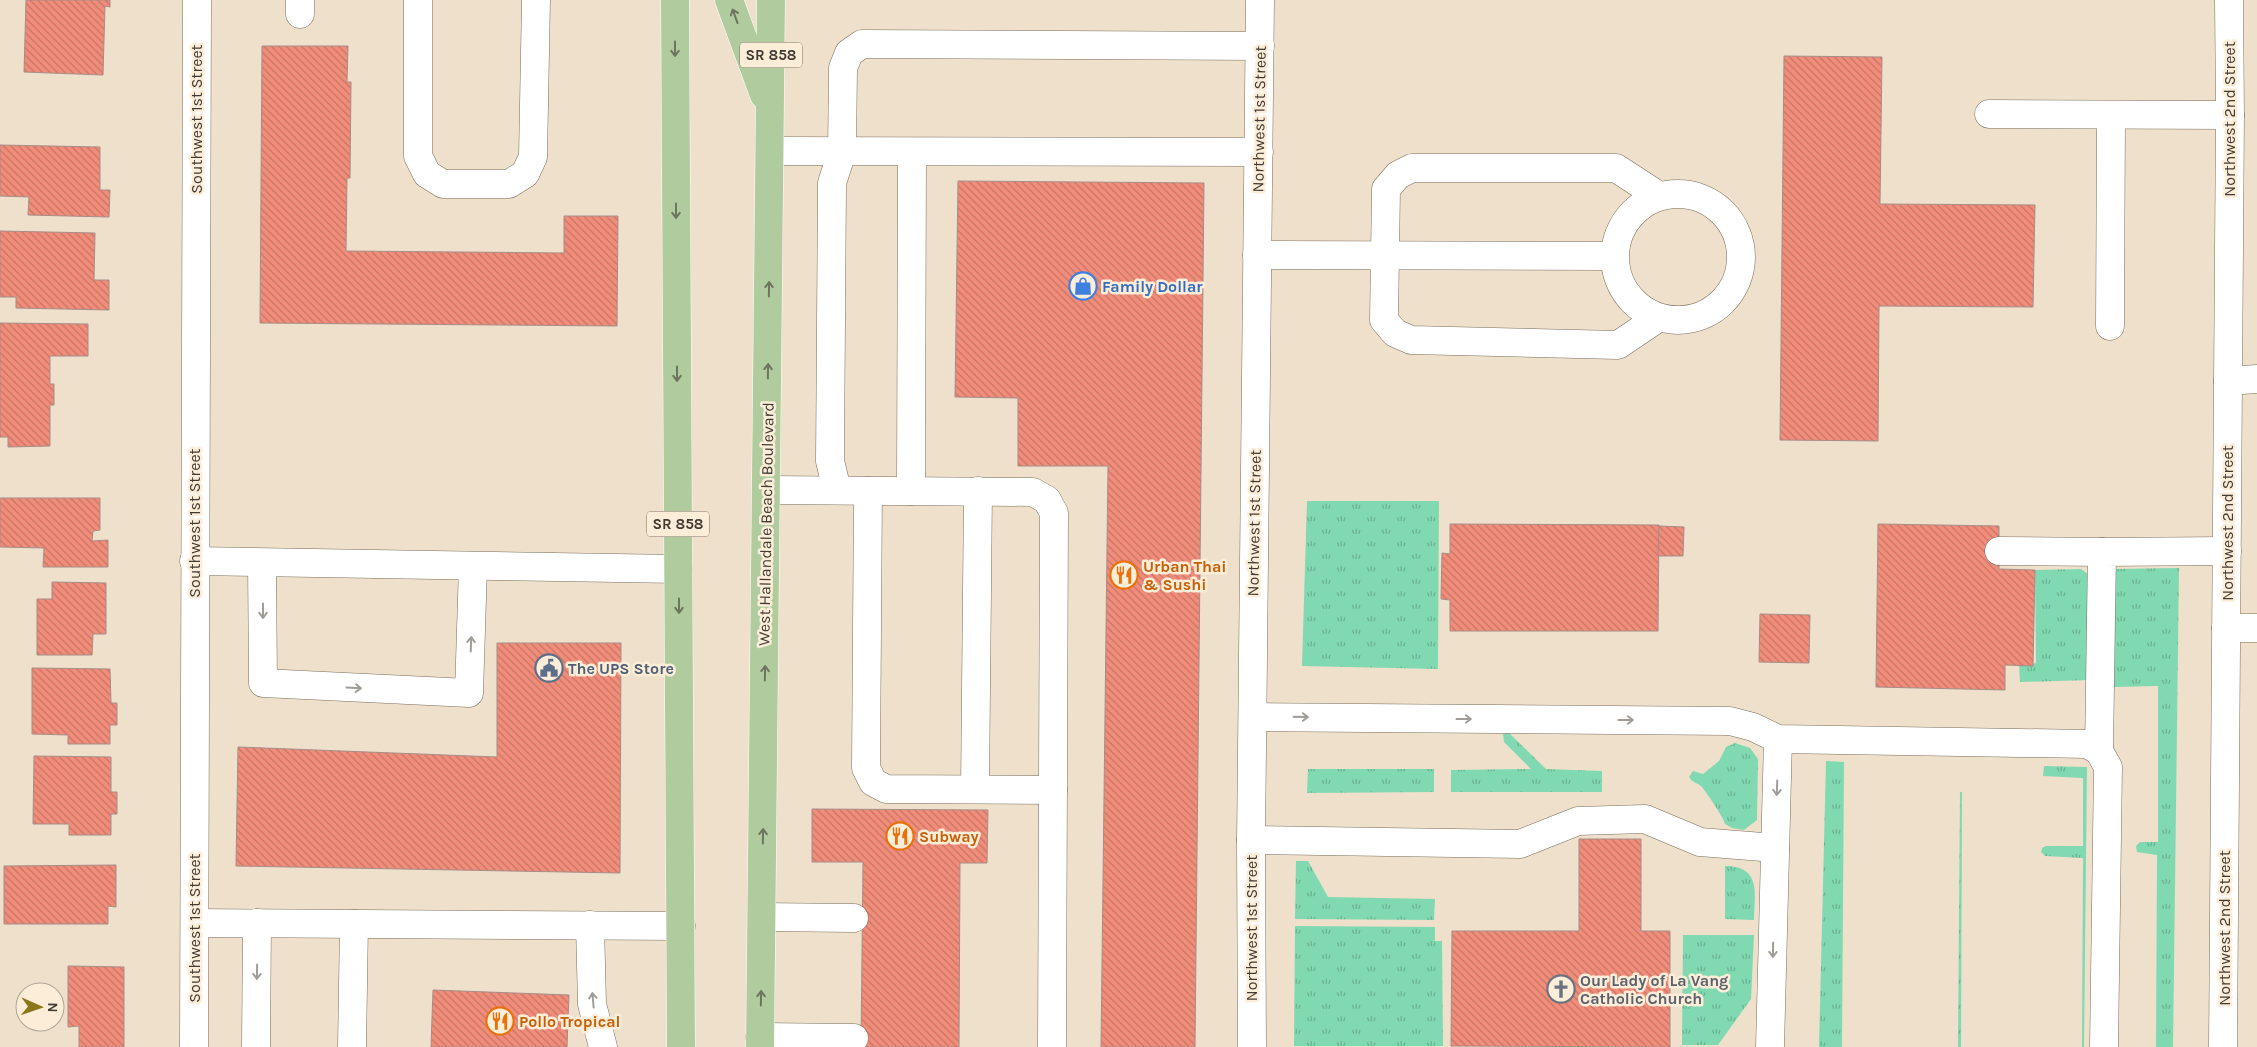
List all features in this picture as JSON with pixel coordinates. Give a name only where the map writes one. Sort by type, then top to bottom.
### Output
[{"type":"main road","name":"SR 858","points":[[675,0],[681,1047]]},
{"type":"main road","points":[[729,0],[770,111]]},
{"type":"main road","name":"West Hallandale Beach Boulevard","points":[[760,1042],[772,0]]},
{"type":"street","name":"Southwest 1st Street","points":[[194,1047],[196,0]]},
{"type":"street","points":[[418,0],[418,156],[427,174],[443,184],[509,184],[525,174],[533,157],[536,0]]},
{"type":"street","name":"Northwest 1st Street","points":[[1252,1047],[1251,840],[1260,0]]},
{"type":"street","name":"Northwest 2nd Street","points":[[2223,1047],[2230,115],[2229,0]]},
{"type":"street","points":[[837,490],[830,461],[832,183],[842,152],[843,68],[848,53],[862,44],[1260,46]]},
{"type":"street","points":[[1990,114],[2230,115]]},
{"type":"street","points":[[2110,326],[2111,115]]},
{"type":"street","points":[[770,151],[1259,152]]},
{"type":"street","points":[[911,491],[912,152]]},
{"type":"street","points":[[1658,318],[1618,345],[1411,340],[1395,333],[1384,320],[1386,189],[1398,174],[1412,168],[1616,168],[1660,196]]},
{"type":"street","points":[[1679,192],[1699,196],[1716,205],[1730,220],[1740,238],[1742,257],[1739,277],[1730,295],[1716,309],[1698,318],[1678,321],[1658,318],[1641,308],[1626,294],[1618,276],[1614,256],[1618,237],[1627,218],[1641,204],[1660,196],[1679,192]]},
{"type":"street","points":[[1257,255],[1614,256]]},
{"type":"street","points":[[2228,382],[2257,379]]},
{"type":"street","points":[[766,490],[1033,492],[1046,500],[1054,513],[1052,1047]]},
{"type":"street","points":[[868,490],[866,768],[873,782],[886,789],[1053,790]]},
{"type":"street","points":[[976,789],[978,491]]},
{"type":"street","points":[[1998,551],[2227,551]]},
{"type":"street","points":[[2099,752],[2102,552]]},
{"type":"street","points":[[194,561],[678,569]]},
{"type":"street","points":[[262,563],[263,683],[469,693],[473,566]]},
{"type":"street","points":[[2226,628],[2257,628]]},
{"type":"street","points":[[1252,717],[1730,721],[1752,727],[1778,739],[2087,744],[2099,752],[2108,768],[2104,1047]]},
{"type":"street","points":[[1770,1047],[1778,739]]},
{"type":"street","points":[[1251,840],[1520,844],[1578,821],[1645,819],[1700,842],[1775,848]]},
{"type":"street","points":[[762,917],[854,918]]},
{"type":"street","points":[[195,923],[681,926]]},
{"type":"street","points":[[256,1047],[258,923]]},
{"type":"street","points":[[352,1047],[354,924]]},
{"type":"street","points":[[590,926],[592,1004],[603,1047]]},
{"type":"street","points":[[760,1042],[854,1038]]},
{"type":"green space","points":[[1307,501],[1439,501],[1438,669],[1302,666]]},
{"type":"green space","points":[[2179,568],[2173,1047],[2156,1047],[2157,855],[2137,852],[2136,846],[2140,842],[2158,842],[2158,686],[2114,687],[2113,569]]},
{"type":"green space","points":[[2081,569],[2089,575],[2090,680],[2020,682],[2019,665],[2036,663],[2035,570]]},
{"type":"green space","points":[[1509,733],[1546,769],[1602,771],[1602,792],[1451,792],[1451,770],[1531,769],[1504,742],[1503,734]]},
{"type":"green space","points":[[1735,743],[1750,748],[1758,759],[1757,820],[1744,830],[1732,828],[1725,824],[1718,810],[1701,786],[1689,777],[1693,771],[1703,774],[1719,761],[1726,747]]},
{"type":"green space","points":[[1826,761],[1844,762],[1842,1047],[1819,1047]]},
{"type":"green space","points":[[2044,766],[2087,767],[2084,1047],[2082,1047],[2083,858],[2045,856],[2041,852],[2042,848],[2046,846],[2083,846],[2083,778],[2043,776]]},
{"type":"green space","points":[[1308,769],[1434,769],[1434,792],[1307,793]]},
{"type":"green space","points":[[1960,792],[1962,792],[1961,1047],[1958,1047]]},
{"type":"green space","points":[[1296,861],[1308,861],[1328,897],[1435,899],[1434,920],[1295,919]]},
{"type":"green space","points":[[1725,866],[1737,867],[1750,876],[1755,891],[1754,920],[1725,919]]},
{"type":"green space","points":[[1295,926],[1435,927],[1435,941],[1442,941],[1443,1046],[1294,1046]]},
{"type":"green space","points":[[1683,935],[1754,935],[1751,999],[1718,1045],[1682,1045]]},
{"type":"building","points":[[26,0],[110,0],[110,7],[105,6],[103,75],[24,72]]},
{"type":"building","points":[[262,46],[348,46],[347,82],[351,82],[350,178],[347,178],[346,251],[564,253],[564,216],[618,216],[617,326],[260,323]]},
{"type":"building","points":[[1784,56],[1882,57],[1880,204],[2035,205],[2033,307],[1879,306],[1878,441],[1780,440]]},
{"type":"building","points":[[0,145],[100,147],[100,190],[110,190],[109,217],[28,215],[29,197],[0,196]]},
{"type":"building","points":[[958,181],[1204,183],[1195,1047],[1101,1047],[1108,466],[1018,466],[1018,398],[955,397]]},
{"type":"building","points":[[0,231],[95,233],[94,280],[109,280],[109,310],[16,308],[16,297],[0,297]]},
{"type":"building","points":[[0,323],[88,324],[88,356],[50,356],[50,384],[54,384],[54,405],[50,405],[50,446],[8,447],[8,437],[0,437]]},
{"type":"building","points":[[0,498],[100,498],[100,530],[93,531],[92,541],[108,540],[108,567],[43,567],[44,548],[0,547]]},
{"type":"building","points":[[1450,524],[1659,525],[1658,631],[1450,631],[1450,600],[1441,599],[1442,553],[1450,554]]},
{"type":"building","points":[[1878,524],[1999,526],[1999,569],[2035,570],[2033,666],[2005,665],[2005,690],[1876,687]]},
{"type":"building","points":[[1659,526],[1684,527],[1683,556],[1658,556]]},
{"type":"building","points":[[52,582],[106,583],[106,634],[93,634],[92,655],[37,655],[37,599],[52,599]]},
{"type":"building","points":[[1760,614],[1810,615],[1809,663],[1759,662]]},
{"type":"building","points":[[497,643],[621,643],[620,873],[236,866],[238,747],[497,757]]},
{"type":"building","points":[[32,668],[110,669],[111,703],[117,703],[117,725],[110,725],[110,744],[68,744],[68,735],[32,734]]},
{"type":"building","points":[[34,756],[111,757],[111,792],[117,792],[117,814],[111,814],[111,835],[69,835],[69,824],[33,824]]},
{"type":"building","points":[[812,809],[988,810],[987,863],[960,863],[959,1047],[861,1047],[863,862],[812,862]]},
{"type":"building","name":"Our Lady of La Vang Catholic Church","points":[[1579,839],[1641,839],[1641,931],[1670,931],[1670,1047],[1451,1046],[1452,931],[1579,931]]},
{"type":"building","points":[[116,865],[116,907],[108,906],[108,924],[4,924],[4,866]]},
{"type":"building","points":[[68,966],[124,967],[124,1047],[79,1047],[79,1026],[68,1027]]},
{"type":"building","name":"Pollo Tropical","points":[[433,990],[569,995],[567,1047],[431,1047]]},
{"type":"place","name":"Family Dollar","points":[[1083,286]]},
{"type":"place","name":"Urban Thai & Sushi","points":[[1124,575]]},
{"type":"place","name":"The UPS Store","points":[[549,668]]},
{"type":"place","name":"Subway","points":[[900,836]]},
{"type":"place","name":"Our Lady of La Vang Catholic Church","points":[[1561,989]]},
{"type":"place","name":"Pollo Tropical","points":[[500,1021]]}]
